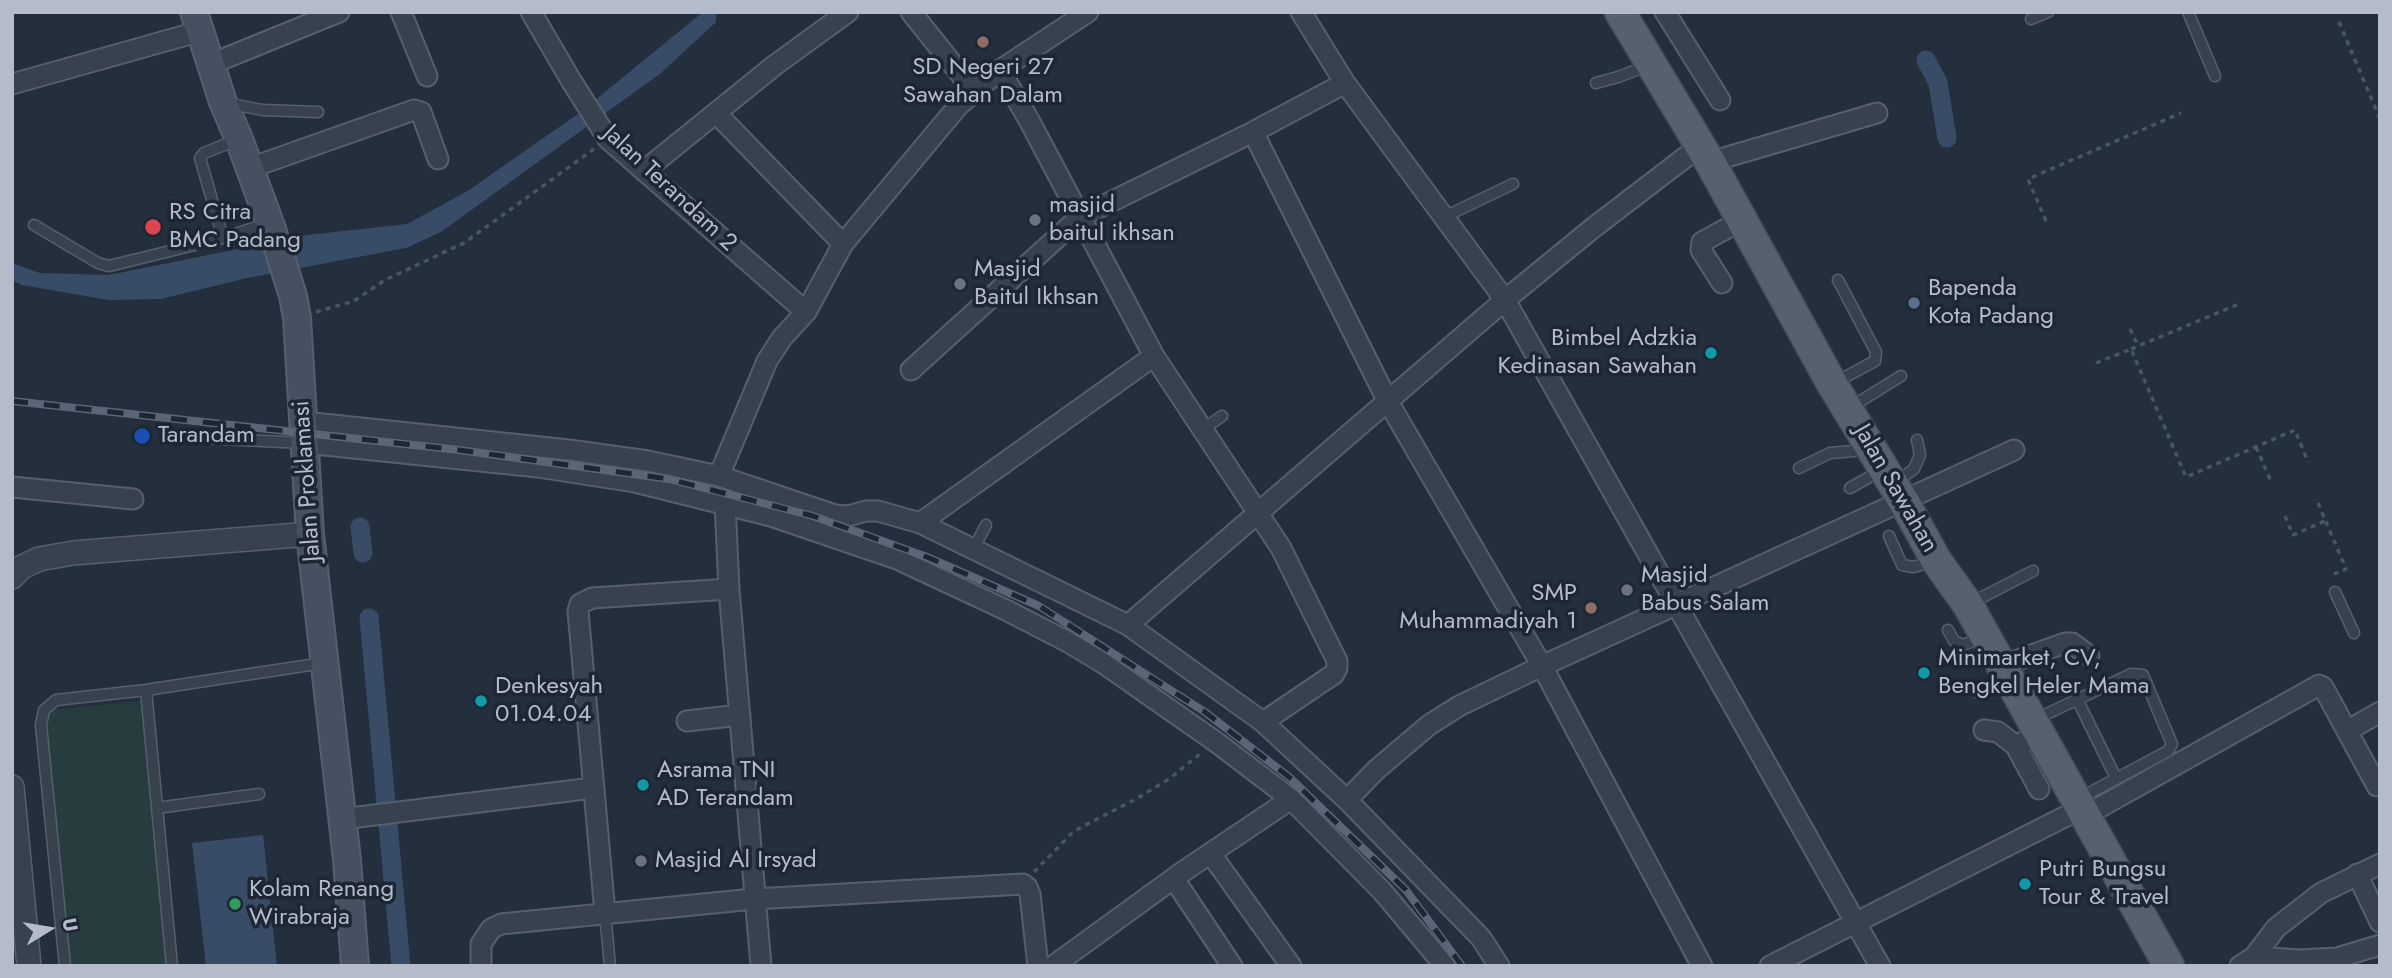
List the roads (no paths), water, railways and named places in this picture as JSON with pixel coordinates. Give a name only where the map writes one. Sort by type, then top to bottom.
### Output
[{"type":"main road","name":"Jalan Sawahan","points":[[1627,16],[1650,64],[1705,154],[1840,396],[1936,560],[1968,605],[2001,666],[2029,733],[2082,808],[2169,966]]},
{"type":"main road","name":"Jalan Proklamasi","points":[[198,22],[223,102],[240,139],[270,226],[293,296],[297,318],[310,534],[324,663],[354,818],[355,966]]},
{"type":"street","points":[[211,64],[339,12]]},
{"type":"street","points":[[401,12],[426,76]]},
{"type":"street","name":"Jalan Terandam 2","points":[[531,12],[606,136],[806,312]]},
{"type":"street","points":[[644,171],[775,65],[848,12]]},
{"type":"street","points":[[911,12],[974,91]]},
{"type":"street","points":[[719,476],[767,361],[782,338],[806,312],[843,244],[959,105],[1000,71],[1088,12]]},
{"type":"street","points":[[1665,12],[1720,100]]},
{"type":"street","points":[[1304,13],[1345,83],[1505,300],[1880,966]]},
{"type":"street","points":[[12,84],[198,22]]},
{"type":"street","points":[[1000,71],[1154,356],[1282,548],[1337,661],[1334,674],[1263,722]]},
{"type":"street","points":[[911,370],[1080,217],[1253,132],[1345,83]]},
{"type":"street","points":[[250,168],[414,110],[421,112],[438,159]]},
{"type":"street","points":[[716,113],[843,244]]},
{"type":"street","points":[[1128,625],[1387,400],[1593,228],[1705,154],[1877,113]]},
{"type":"street","points":[[1253,132],[1387,400],[1542,666],[1702,966]]},
{"type":"street","points":[[1722,283],[1701,250],[1702,242],[1742,219]]},
{"type":"street","points":[[920,523],[1154,356]]},
{"type":"street","points":[[304,432],[343,447],[582,473],[725,503],[881,552],[1006,610],[1103,663],[1216,741],[1291,799],[1382,891],[1445,966]]},
{"type":"street","points":[[304,432],[569,450],[648,461],[719,476],[835,515],[848,516],[878,511],[920,523],[1128,625],[1263,722],[1347,800],[1481,937],[1499,966]]},
{"type":"street","points":[[1347,800],[1376,770],[1430,724],[1459,706],[1678,605],[1887,475],[2014,450]]},
{"type":"street","points":[[12,487],[134,499]]},
{"type":"street","points":[[725,503],[729,589],[761,966]]},
{"type":"street","points":[[12,577],[22,567],[39,559],[73,553],[310,534]]},
{"type":"street","points":[[605,913],[578,611],[580,604],[592,598],[729,589]]},
{"type":"street","points":[[2001,666],[2065,643],[2072,643],[2088,656]]},
{"type":"street","points":[[1770,966],[2082,808],[2316,685],[2323,687],[2377,786]]},
{"type":"street","points":[[2347,731],[2380,712]]},
{"type":"street","points":[[687,721],[740,715]]},
{"type":"street","points":[[1984,730],[2029,733],[2039,789]]},
{"type":"street","points":[[12,787],[29,966]]},
{"type":"street","points":[[354,818],[593,789]]},
{"type":"street","points":[[1053,966],[1291,799]]},
{"type":"street","points":[[1211,854],[1291,966]]},
{"type":"street","points":[[2247,961],[2276,928],[2321,893],[2380,864]]},
{"type":"street","points":[[2357,874],[2380,922]]},
{"type":"street","points":[[1174,879],[1232,966]]},
{"type":"street","points":[[481,966],[481,944],[491,929],[501,924],[754,899],[1023,884],[1030,894],[1038,966]]},
{"type":"street","points":[[2247,961],[2336,962],[2380,945]]},
{"type":"lane","points":[[2031,19],[2048,12]]},
{"type":"lane","points":[[2188,12],[2214,76]]},
{"type":"lane","points":[[1596,83],[1650,64]]},
{"type":"lane","points":[[223,102],[262,110],[318,112]]},
{"type":"lane","points":[[223,238],[200,158],[204,153],[240,139]]},
{"type":"lane","points":[[1444,217],[1513,184]]},
{"type":"lane","points":[[34,225],[98,263],[109,266],[270,226]]},
{"type":"lane","points":[[1838,280],[1874,348],[1876,357],[1840,396]]},
{"type":"lane","points":[[1840,396],[1900,376]]},
{"type":"lane","points":[[1202,430],[1222,416]]},
{"type":"lane","points":[[179,437],[304,432]]},
{"type":"lane","points":[[1850,488],[1914,469],[1920,455],[1917,440]]},
{"type":"lane","points":[[1799,468],[1830,453],[1854,450],[1887,475]]},
{"type":"lane","points":[[974,548],[986,525]]},
{"type":"lane","points":[[1889,536],[1902,565],[1914,566],[1936,560]]},
{"type":"lane","points":[[1968,605],[2033,571]]},
{"type":"lane","points":[[2336,592],[2354,633]]},
{"type":"lane","points":[[1948,631],[1954,641],[1963,645],[1983,637]]},
{"type":"lane","points":[[65,966],[41,725],[44,710],[56,700],[146,690],[324,663]]},
{"type":"lane","points":[[2029,733],[2077,699],[2131,674],[2143,675],[2172,744],[2168,751],[2116,778],[2082,808]]},
{"type":"lane","points":[[146,690],[172,966]]},
{"type":"lane","points":[[2077,699],[2116,778]]},
{"type":"lane","points":[[157,808],[259,794]]},
{"type":"lane","points":[[605,913],[610,966]]},
{"type":"water","points":[[703,12],[716,12],[716,22],[661,73],[441,232],[406,248],[247,278],[161,299],[109,300],[22,285],[12,280],[12,263],[40,273],[109,275],[307,235],[407,224],[466,192],[578,114]]},
{"type":"water","name":"Kolam Renang Wirabraja","points":[[263,835],[277,966],[206,966],[192,843]]},
{"type":"waterway","points":[[1926,60],[1938,83],[1947,138]]},
{"type":"waterway","points":[[360,527],[363,553]]},
{"type":"waterway","points":[[369,618],[401,966]]},
{"type":"railway","points":[[12,401],[459,450],[669,479],[813,516],[927,557],[1039,606],[1205,712],[1289,777],[1406,890],[1462,966]]},
{"type":"place","name":"SD Negeri 27 Sawahan Dalam","points":[[983,42]]},
{"type":"place","name":"masjid baitul ikhsan","points":[[1035,220]]},
{"type":"place","name":"RS Citra BMC Padang","points":[[153,227]]},
{"type":"place","name":"Masjid Baitul Ikhsan","points":[[960,284]]},
{"type":"place","name":"Bapenda Kota Padang","points":[[1914,303]]},
{"type":"place","name":"Bimbel Adzkia Kedinasan Sawahan","points":[[1711,353]]},
{"type":"place","name":"Tarandam","points":[[142,436]]},
{"type":"place","name":"Masjid Babus Salam","points":[[1627,590]]},
{"type":"place","name":"SMP Muhammadiyah 1","points":[[1591,608]]},
{"type":"place","name":"Minimarket, CV, Bengkel Heler Mama","points":[[1924,673]]},
{"type":"place","name":"Denkesyah 01.04.04","points":[[481,701]]},
{"type":"place","name":"Asrama TNI AD Terandam","points":[[643,785]]},
{"type":"place","name":"Masjid Al Irsyad","points":[[641,861]]},
{"type":"place","name":"Putri Bungsu Tour & Travel","points":[[2025,884]]},
{"type":"place","name":"Kolam Renang Wirabraja","points":[[235,904]]}]
